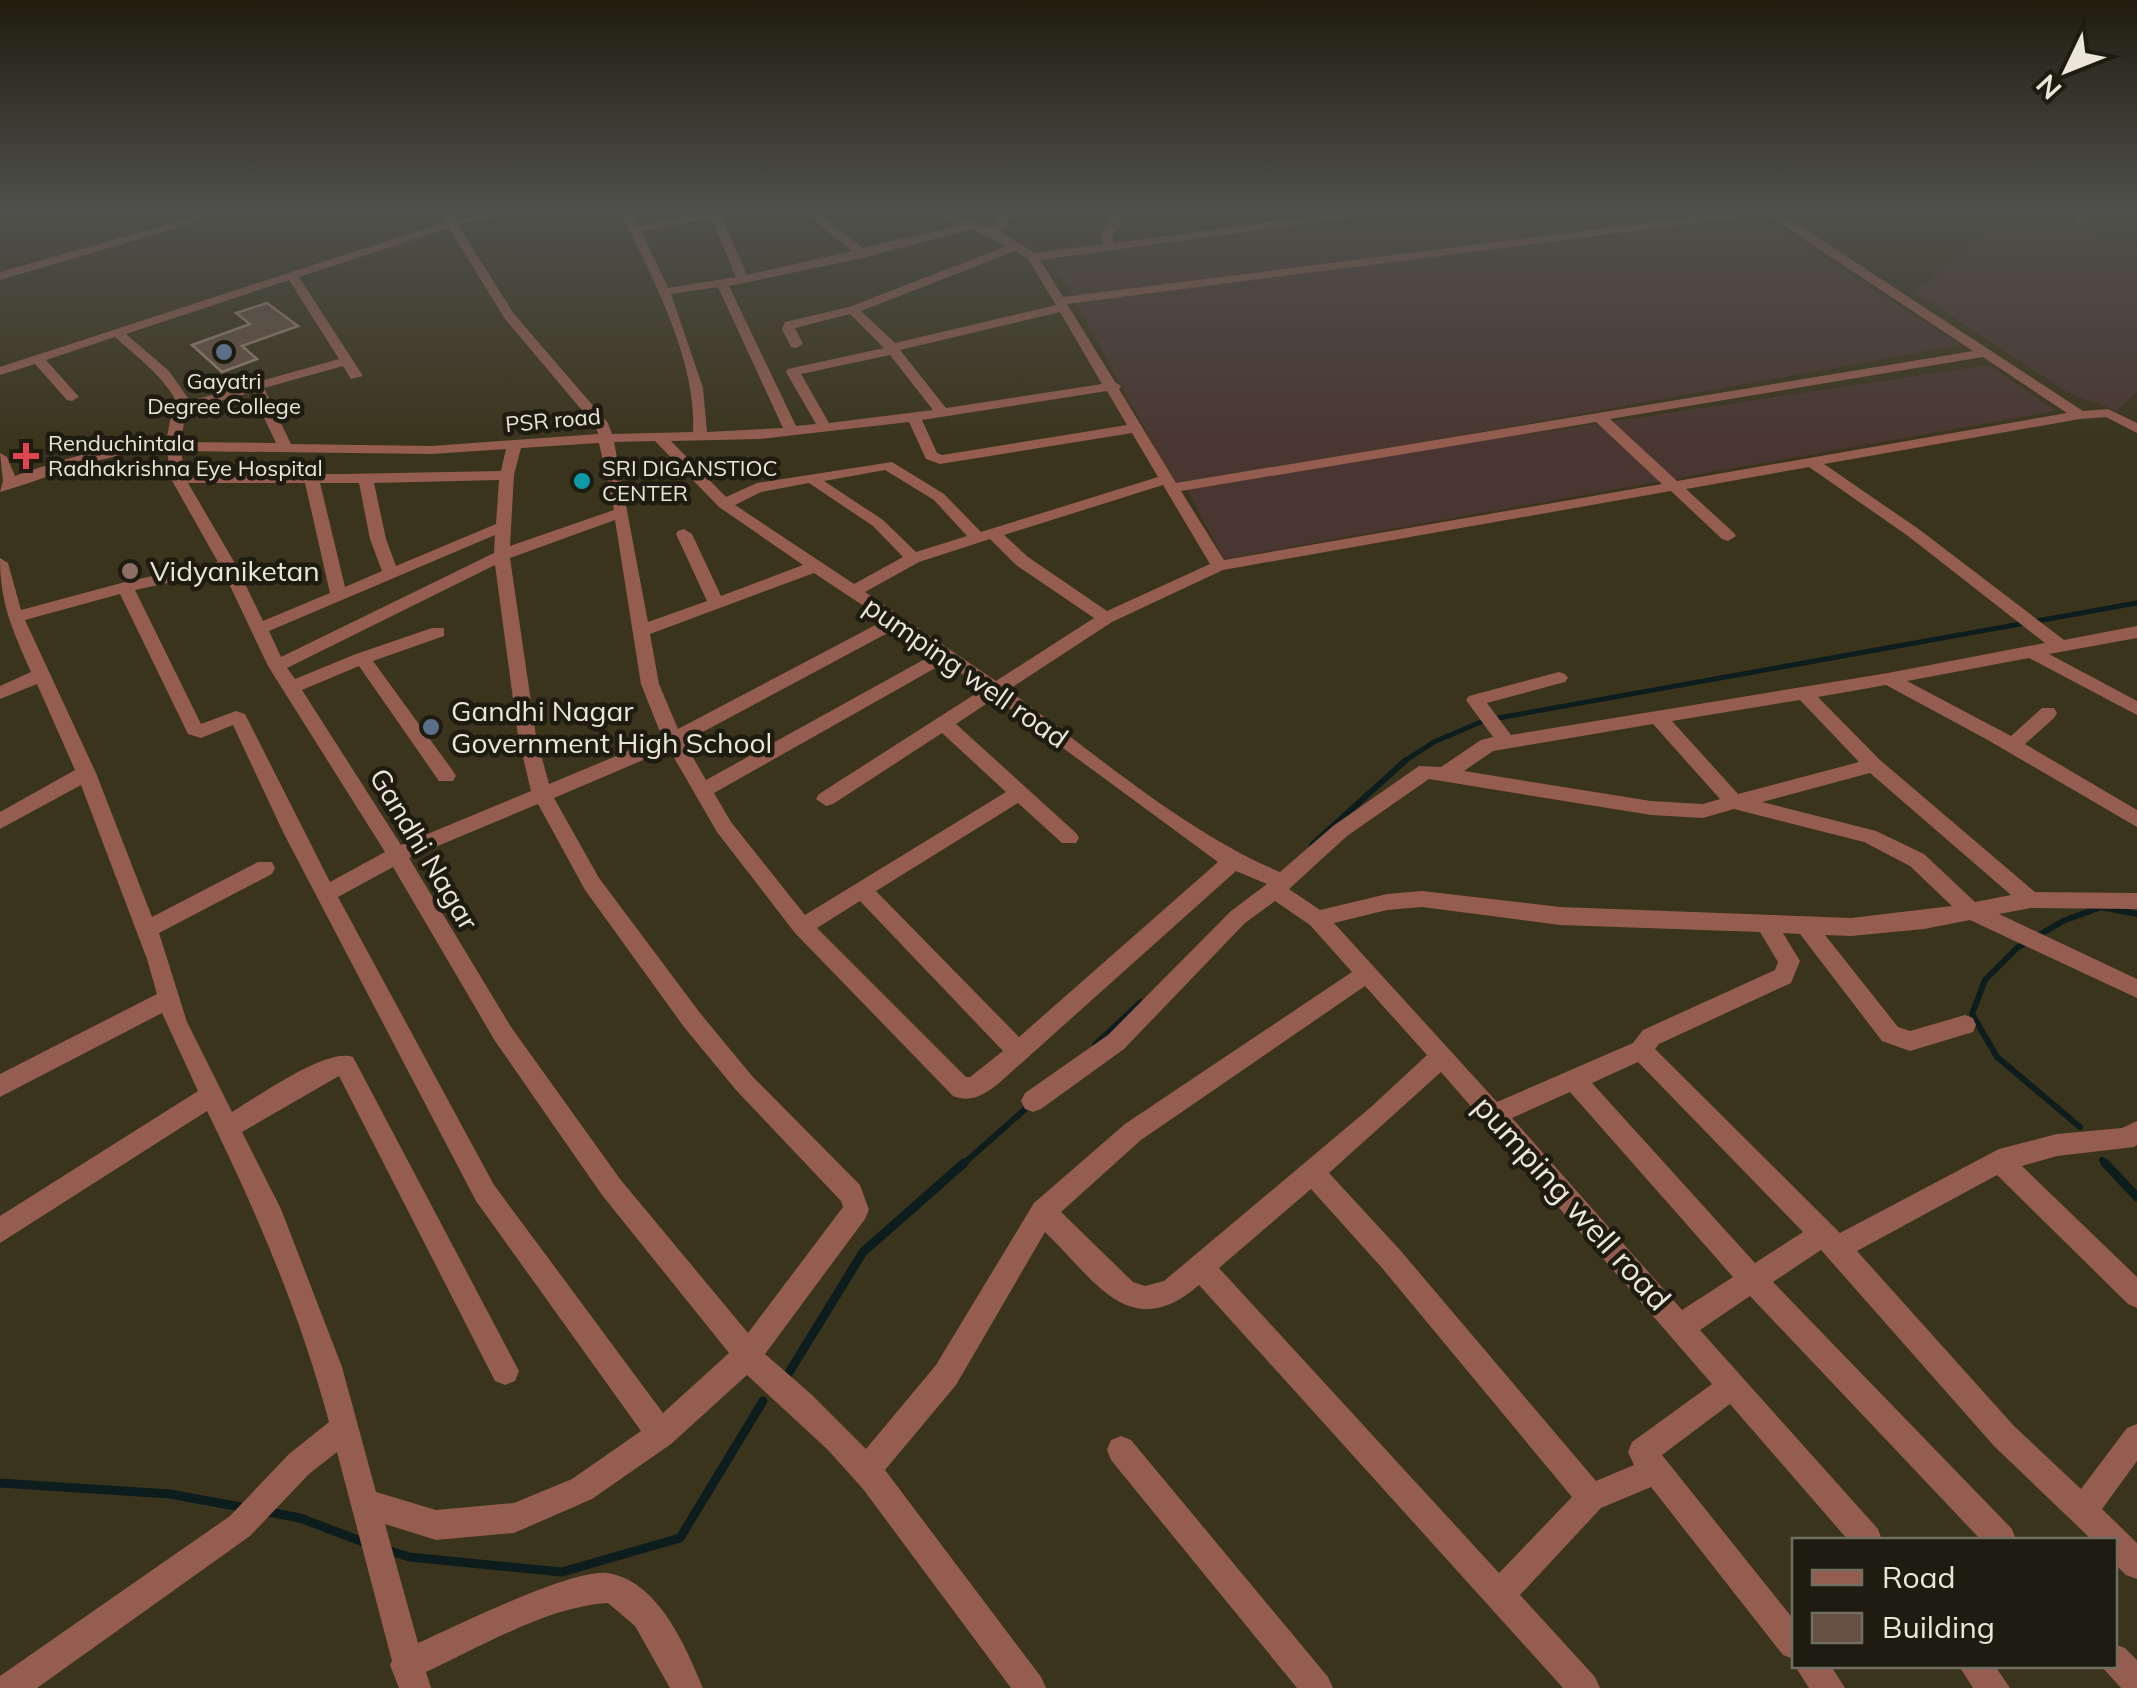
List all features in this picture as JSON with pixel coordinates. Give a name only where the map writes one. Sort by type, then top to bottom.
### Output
[{"type":"street","points":[[0,371],[245,290]]},
{"type":"street","points":[[302,290],[356,376]]},
{"type":"street","points":[[493,290],[509,316],[603,426],[622,512],[650,684],[673,740],[724,827],[802,927],[961,1088],[974,1088],[1019,1052],[1233,861]]},
{"type":"street","points":[[679,290],[663,292],[700,394],[700,438]]},
{"type":"street","points":[[725,290],[791,430]]},
{"type":"street","points":[[796,344],[790,326],[854,310],[907,290]]},
{"type":"street","points":[[1053,290],[1219,566]]},
{"type":"street","points":[[824,426],[793,372],[1062,304],[1170,290]]},
{"type":"street","points":[[1887,290],[2080,415]]},
{"type":"street","points":[[854,310],[943,412]]},
{"type":"street","points":[[118,333],[140,356],[172,377],[186,406],[347,361]]},
{"type":"street","points":[[853,592],[913,558],[984,534],[1170,483],[1984,353]]},
{"type":"street","points":[[38,359],[72,397]]},
{"type":"street","name":"PSR road","points":[[5,484],[94,456],[147,446],[514,447],[604,438],[741,436],[914,417],[1114,386]]},
{"type":"street","points":[[256,388],[284,442],[280,448]]},
{"type":"street","name":"Gandhi Nagar","points":[[186,406],[178,416],[173,445],[178,479],[228,565],[276,666],[397,855],[514,1049],[611,1187],[754,1363],[792,1394],[867,1470],[1030,1688]]},
{"type":"street","points":[[826,799],[1106,618],[1219,566],[2080,415],[2108,412],[2137,429]]},
{"type":"street","points":[[914,417],[931,456],[940,460],[1138,428]]},
{"type":"street","points":[[1599,417],[1728,536]]},
{"type":"street","points":[[683,461],[741,436]]},
{"type":"street","name":"pumping well road","points":[[662,439],[724,504],[947,654],[1233,861],[1274,881],[1316,920],[1442,1056],[1865,1538]]},
{"type":"street","points":[[368,1513],[436,1525],[514,1518],[582,1489],[754,1363],[856,1210],[851,1194],[744,1083],[692,1020],[592,884],[541,792],[526,736],[502,555],[507,475],[514,447]]},
{"type":"street","points":[[312,448],[311,478],[338,593]]},
{"type":"street","points":[[0,457],[5,484]]},
{"type":"street","points":[[1811,462],[2060,646]]},
{"type":"street","points":[[724,504],[756,488],[887,465],[940,498],[984,534],[1106,618]]},
{"type":"street","points":[[178,479],[311,478],[366,482],[507,475]]},
{"type":"street","points":[[812,479],[878,523],[913,558]]},
{"type":"street","points":[[366,482],[390,572]]},
{"type":"street","points":[[276,666],[502,555],[622,512]]},
{"type":"street","points":[[259,629],[502,528]]},
{"type":"street","points":[[684,534],[716,603]]},
{"type":"street","points":[[0,563],[16,617],[86,773],[146,930],[176,1023],[272,1218],[328,1367],[410,1676],[576,1592],[607,1587],[640,1606],[688,1688]]},
{"type":"street","points":[[16,617],[228,565]]},
{"type":"street","points":[[642,632],[816,566]]},
{"type":"street","points":[[126,587],[188,721],[201,731],[236,716],[368,976],[485,1194],[661,1434]]},
{"type":"street","points":[[328,893],[397,855],[673,740],[896,621]]},
{"type":"street","points":[[291,688],[438,632]]},
{"type":"street","points":[[1444,775],[1488,745],[1888,679],[2137,632]]},
{"type":"street","points":[[2030,651],[2137,709]]},
{"type":"street","points":[[703,790],[947,654]]},
{"type":"street","points":[[362,658],[446,776]]},
{"type":"street","points":[[0,693],[41,675]]},
{"type":"street","points":[[1506,742],[1475,700],[1559,678]]},
{"type":"street","points":[[1888,679],[2137,819]]},
{"type":"street","points":[[1803,692],[1873,764],[2031,900]]},
{"type":"street","points":[[2013,746],[2048,712]]},
{"type":"street","points":[[1658,718],[1734,802],[1888,843],[1917,860],[1970,912],[2137,988]]},
{"type":"street","points":[[942,722],[1069,838]]},
{"type":"street","points":[[1033,1101],[1116,1042],[1274,881],[1426,772],[1650,808],[1703,811],[1873,764]]},
{"type":"street","points":[[0,821],[86,773]]},
{"type":"street","points":[[802,927],[1017,794]]},
{"type":"street","points":[[146,930],[266,868]]},
{"type":"street","points":[[862,890],[1019,1052]]},
{"type":"street","points":[[1316,920],[1387,902],[1422,899],[1560,916],[1807,927],[1887,924],[2031,900],[2137,901]]},
{"type":"street","points":[[1494,1115],[1641,1050],[1651,1037],[1783,976],[1789,961],[1766,925]]},
{"type":"street","points":[[1807,927],[1890,1034],[1910,1040],[1965,1025]]},
{"type":"street","points":[[867,1470],[946,1375],[1043,1212],[1134,1132],[1366,973]]},
{"type":"street","points":[[0,1086],[170,998]]},
{"type":"street","points":[[1641,1050],[1829,1241],[2004,1436],[2111,1538]]},
{"type":"street","points":[[1043,1212],[1125,1292],[1145,1299],[1171,1292],[1442,1056]]},
{"type":"street","points":[[227,1128],[321,1072],[346,1064],[505,1370]]},
{"type":"street","points":[[1573,1079],[1752,1279],[1999,1538]]},
{"type":"street","points":[[0,1230],[212,1095]]},
{"type":"street","points":[[1682,1326],[1752,1279],[1999,1161],[2057,1144],[2136,1135]]},
{"type":"street","points":[[1999,1161],[2137,1295]]},
{"type":"street","points":[[1312,1172],[1391,1258],[1591,1498]]},
{"type":"street","points":[[1200,1267],[1584,1688]]},
{"type":"street","points":[[1734,1385],[1642,1452],[1792,1641]]},
{"type":"street","points":[[10,1688],[240,1526],[299,1464],[344,1428]]},
{"type":"street","points":[[2082,1511],[2137,1438]]},
{"type":"street","points":[[1121,1450],[1317,1688]]},
{"type":"street","points":[[1502,1594],[1591,1498],[1656,1470]]},
{"type":"street","points":[[2117,1544],[2137,1564]]},
{"type":"street","points":[[2117,1662],[2137,1682]]},
{"type":"street","points":[[1813,1668],[1828,1688]]},
{"type":"street","points":[[1976,1668],[1994,1688]]},
{"type":"shaded area","points":[[1069,290],[1874,290],[1961,345],[1188,485],[1989,365],[2056,411],[1224,559],[1185,486],[1176,486]]},
{"type":"shaded area","points":[[2137,290],[2137,392],[2117,411],[2069,393],[1914,292]]},
{"type":"building","points":[[267,303],[298,326],[242,346],[257,359],[222,372],[192,345],[250,324],[236,313]]},
{"type":"waterway","points":[[1498,718],[2137,603]]},
{"type":"waterway","points":[[1406,760],[1434,742],[1483,721]]},
{"type":"waterway","points":[[1312,845],[1406,760]]},
{"type":"waterway","points":[[2080,1127],[1997,1057],[1972,1014],[1985,980],[2017,948],[2063,921],[2101,907],[2137,914]]},
{"type":"waterway","points":[[1095,1045],[1141,1002]]},
{"type":"waterway","points":[[961,1166],[1031,1104]]},
{"type":"waterway","points":[[2102,1160],[2107,1166]]},
{"type":"waterway","points":[[785,1379],[863,1252],[964,1163]]},
{"type":"waterway","points":[[2105,1163],[2137,1197]]},
{"type":"waterway","points":[[387,1550],[409,1557],[562,1572],[680,1538],[763,1401]]},
{"type":"waterway","points":[[0,1483],[170,1494],[246,1508]]},
{"type":"waterway","points":[[264,1511],[300,1518],[366,1543]]},
{"type":"place","name":"Gayatri Degree College","points":[[224,352]]},
{"type":"place","name":"Renduchintala Radhakrishna Eye Hospital","points":[[26,456]]},
{"type":"place","name":"SRI DIGANSTIOC CENTER","points":[[582,481]]},
{"type":"place","name":"Vidyaniketan","points":[[130,571]]},
{"type":"place","name":"Gandhi Nagar Government High School","points":[[431,727]]}]
